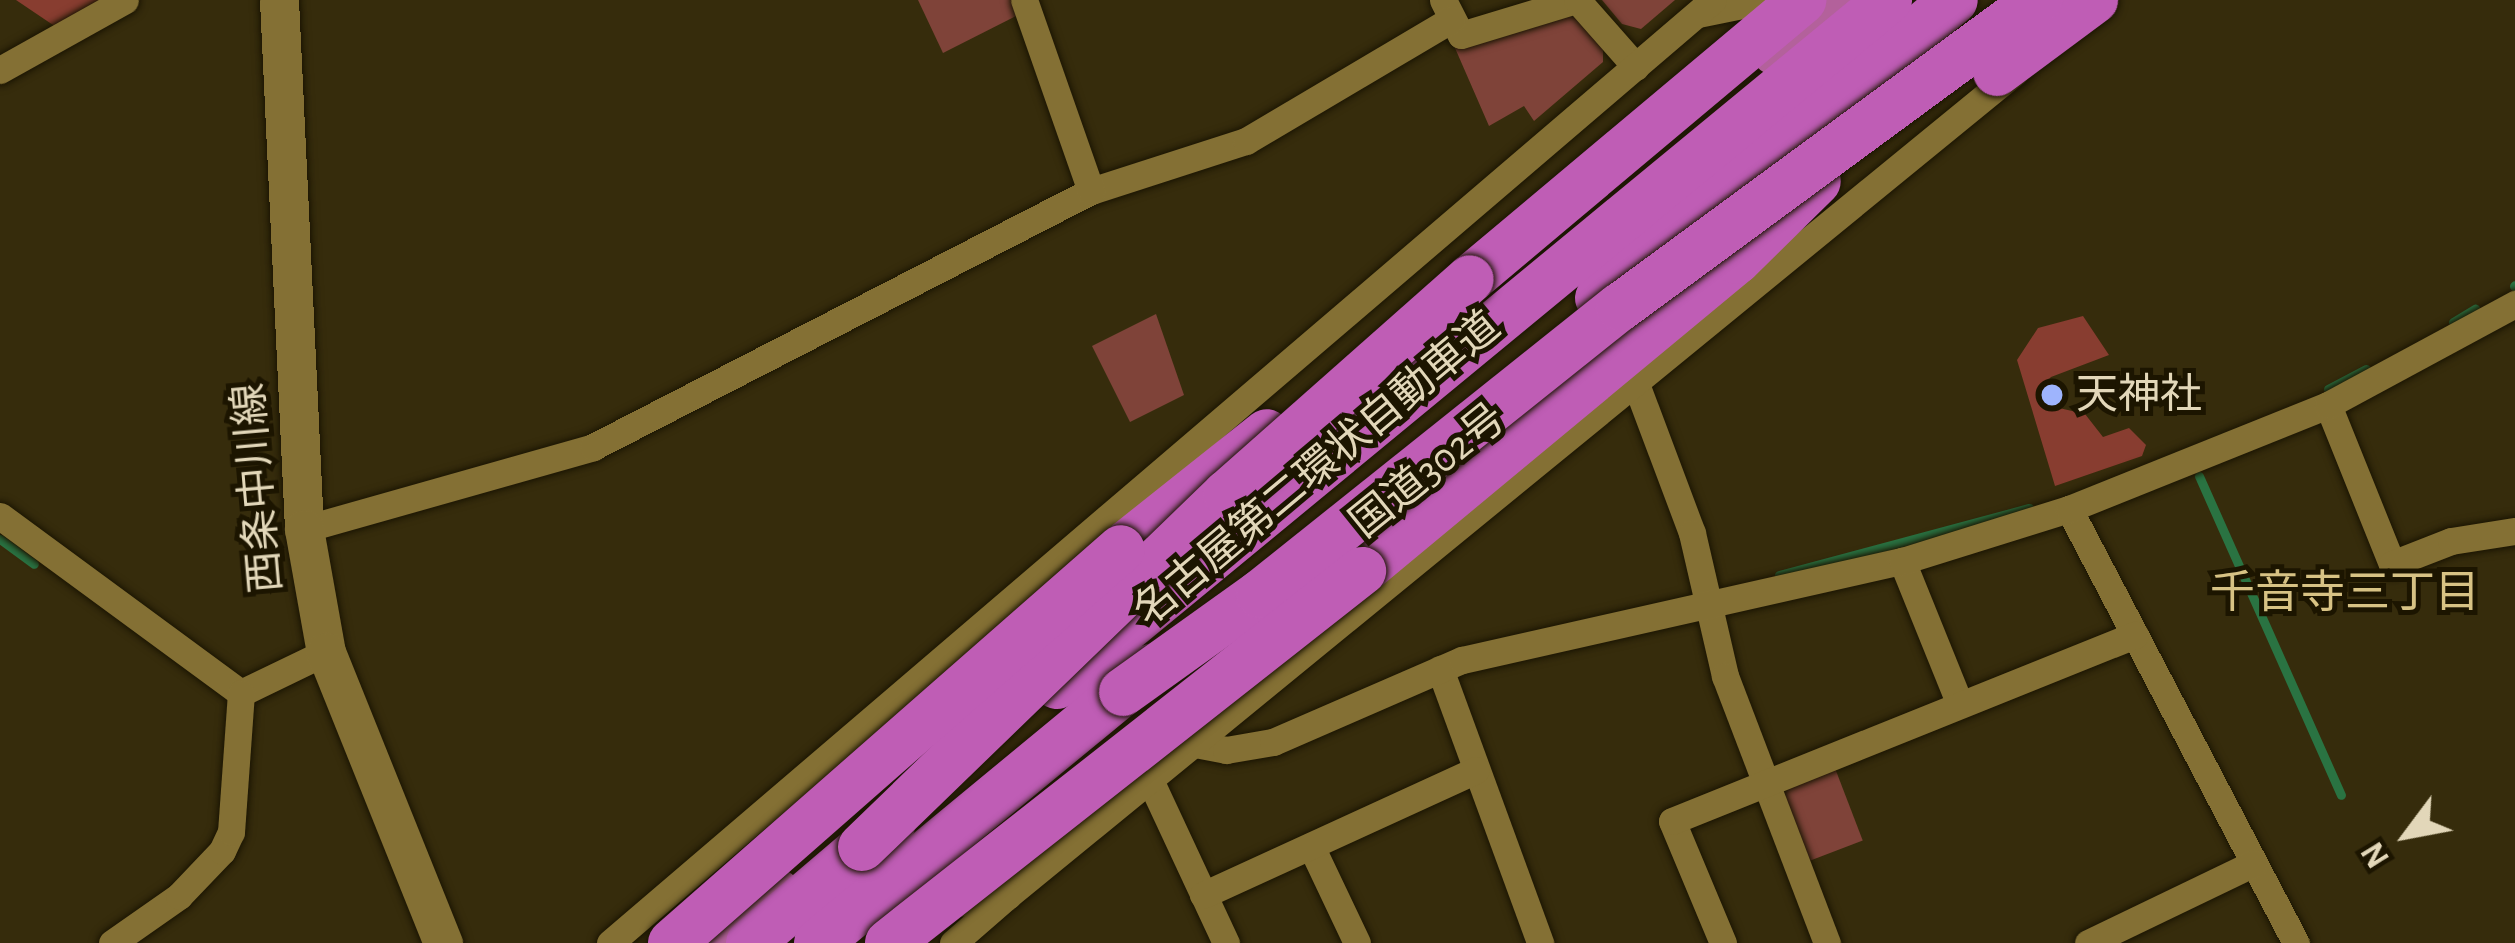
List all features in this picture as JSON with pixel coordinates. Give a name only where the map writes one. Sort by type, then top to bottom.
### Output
[{"type":"highway","points":[[862,847],[1226,494],[1802,0]]},
{"type":"highway","points":[[729,941],[1836,0]]},
{"type":"highway","name":"名古屋第二環状自動車道","points":[[729,941],[862,847],[1888,0]]},
{"type":"highway","name":"名古屋第二環状自動車道","points":[[818,943],[1954,0]]},
{"type":"highway","points":[[891,927],[1362,572],[1737,260],[2001,0]]},
{"type":"highway","name":"国道302号","points":[[855,943],[891,927],[2001,0]]},
{"type":"highway","points":[[1123,692],[1260,594],[1620,307],[1775,200],[2038,0]]},
{"type":"highway","points":[[1775,200],[1951,102],[2094,0]]},
{"type":"highway","points":[[672,943],[1121,549],[1268,432],[1474,305]]},
{"type":"main road","name":"西条中川線","points":[[279,0],[304,529],[326,652],[443,943]]},
{"type":"street","points":[[0,70],[125,0]]},
{"type":"street","points":[[1024,0],[1091,190]]},
{"type":"street","points":[[304,529],[593,447],[1091,190],[1246,141],[1448,9],[1461,35],[1576,0],[1636,67]]},
{"type":"street","points":[[610,943],[1706,7],[1767,0]]},
{"type":"street","points":[[953,943],[2107,0]]},
{"type":"street","points":[[1195,744],[1226,750],[1273,742],[1440,669],[1706,603],[1902,561],[2069,509],[2328,405],[2515,304]]},
{"type":"street","points":[[1636,384],[1692,533],[1725,676],[1827,943]]},
{"type":"street","points":[[2328,405],[2392,564],[2451,541],[2515,531]]},
{"type":"street","points":[[2069,509],[2296,943]]},
{"type":"street","points":[[0,516],[241,693]]},
{"type":"street","points":[[1902,561],[1959,702]]},
{"type":"street","points":[[1724,943],[1672,821],[2135,635]]},
{"type":"street","points":[[241,693],[326,652]]},
{"type":"street","points":[[1440,669],[1540,943]]},
{"type":"street","points":[[112,943],[179,896],[222,851],[231,832],[241,693]]},
{"type":"street","points":[[1203,896],[1476,770]]},
{"type":"street","points":[[729,941],[805,776]]},
{"type":"street","points":[[1150,780],[1226,943]]},
{"type":"street","points":[[1311,846],[1357,943]]},
{"type":"street","points":[[2088,943],[2254,863]]},
{"type":"street","points":[[891,927],[1007,896]]},
{"type":"shaded area","points":[[16,0],[103,0],[56,27]]},
{"type":"shaded area","points":[[918,0],[1018,0],[1022,13],[943,53]]},
{"type":"shaded area","points":[[1602,0],[1675,0],[1641,29],[1622,24]]},
{"type":"shaded area","points":[[1559,11],[1580,16],[1603,44],[1603,62],[1534,121],[1524,106],[1489,126],[1455,48]]},
{"type":"shaded area","points":[[1156,314],[1184,395],[1130,422],[1092,346]]},
{"type":"shaded area","points":[[2083,316],[2109,355],[2051,377],[2037,391],[2042,404],[2085,414],[2103,437],[2129,428],[2146,445],[2142,456],[2055,486],[2017,360],[2038,328]]},
{"type":"shaded area","points":[[1833,763],[1863,840],[1804,863],[1774,786]]},
{"type":"waterway","points":[[2453,322],[2475,309]]},
{"type":"waterway","points":[[2328,389],[2366,369]]},
{"type":"waterway","points":[[2199,476],[2341,795]]},
{"type":"waterway","points":[[1779,575],[2029,508]]},
{"type":"waterway","points":[[0,539],[34,564]]},
{"type":"place","name":"天神社","points":[[2052,395]]},
{"type":"district","name":"千音寺三丁目","points":[[2345,594]]}]
